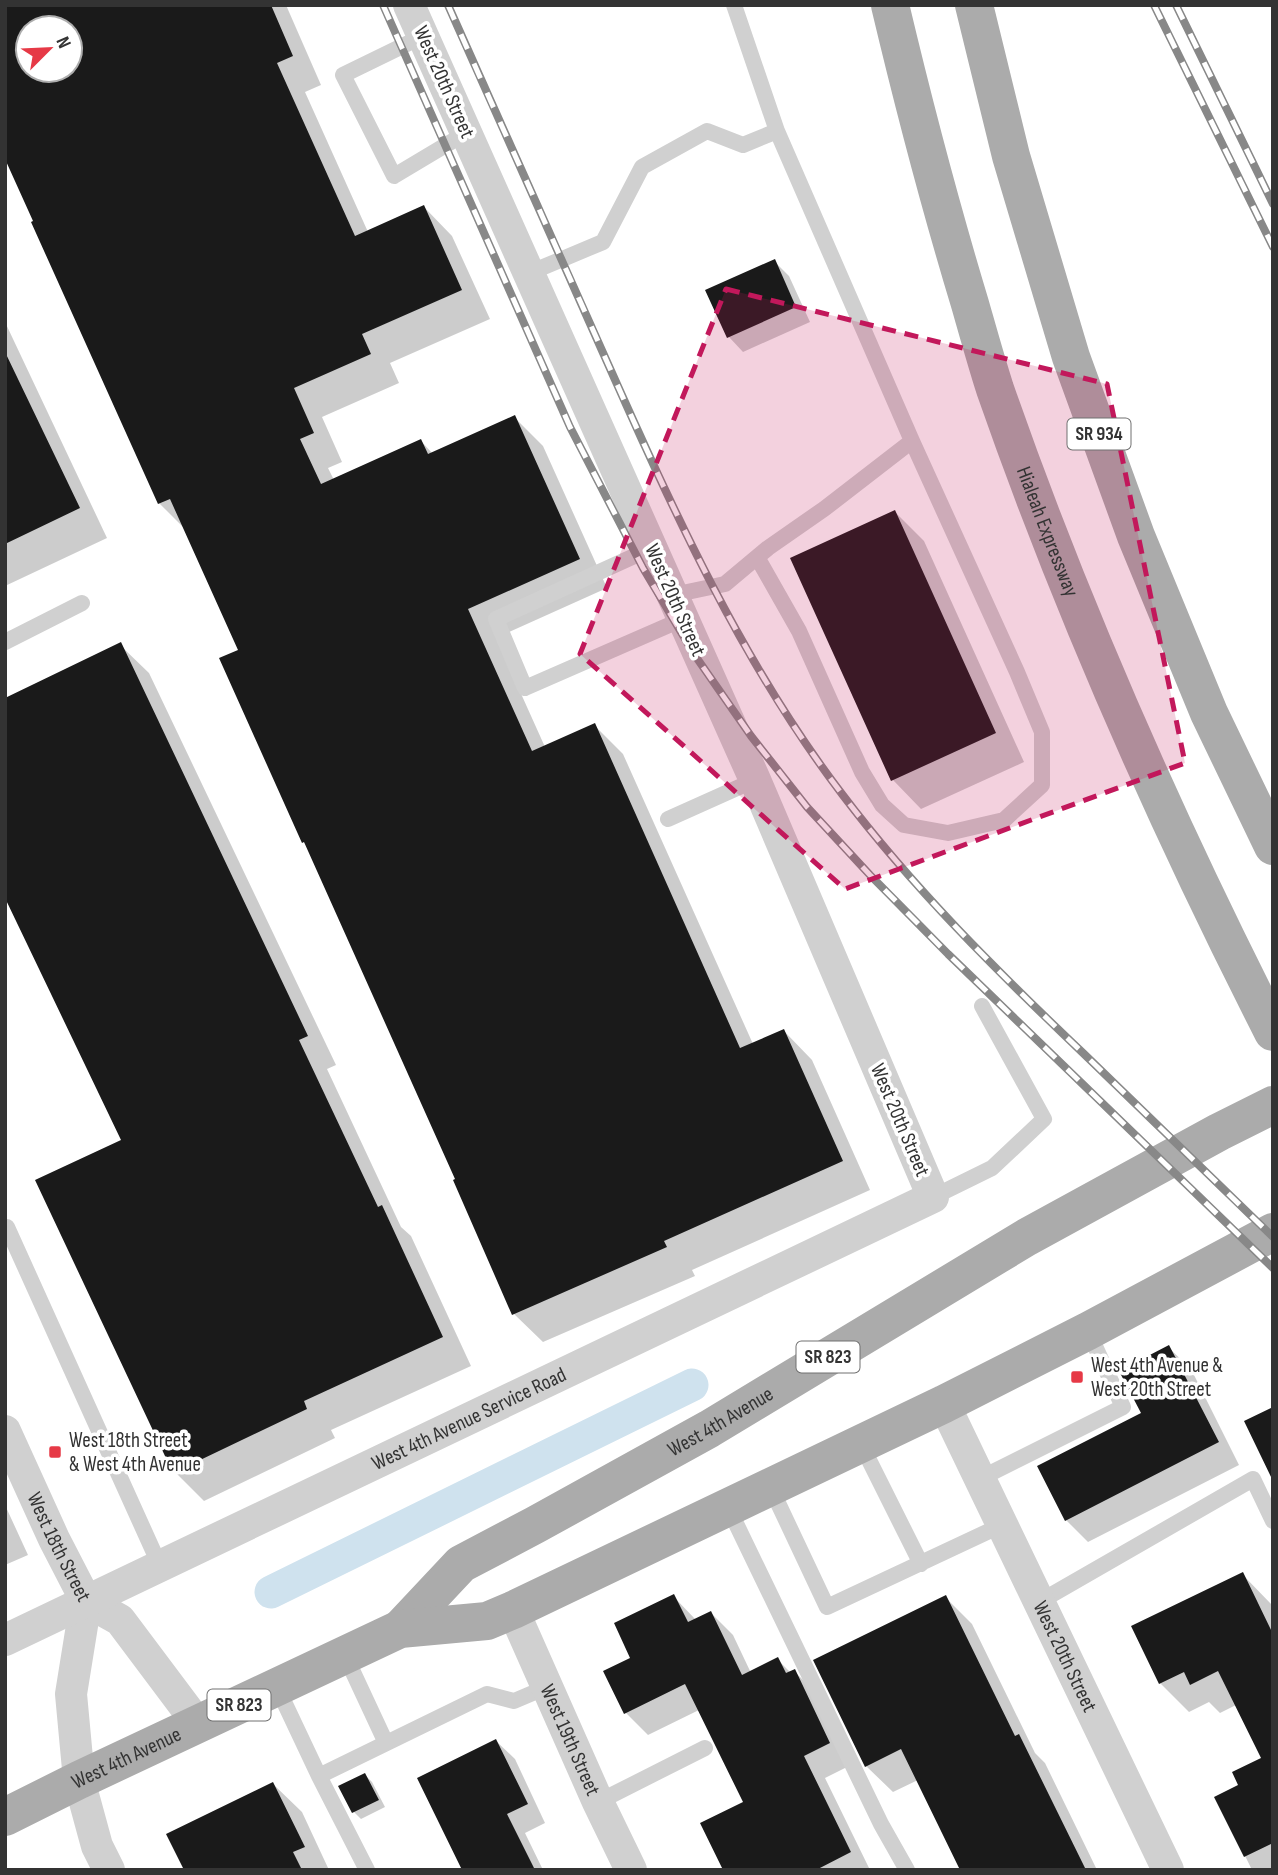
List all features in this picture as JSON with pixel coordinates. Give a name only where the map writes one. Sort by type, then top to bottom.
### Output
[{"type":"main road","name":"Hialeah Expressway","points":[[890,5],[943,216],[1000,400],[1062,566],[1136,748],[1273,1032]]},
{"type":"main road","name":"SR 934","points":[[974,5],[1011,156],[1070,357],[1136,536],[1209,713],[1273,846]]},
{"type":"main road","name":"West 4th Avenue","points":[[400,1629],[461,1564],[709,1429],[1027,1237],[1273,1105]]},
{"type":"main road","name":"West 4th Avenue","points":[[5,1817],[400,1629],[487,1621],[944,1404],[1273,1232]]},
{"type":"street","name":"West 20th Street","points":[[409,5],[755,780],[933,1197]]},
{"type":"street","name":"West 4th Avenue Service Road","points":[[5,1640],[933,1197]]},
{"type":"street","name":"West 20th Street","points":[[944,1404],[1168,1870]]},
{"type":"street","name":"West 18th Street","points":[[5,1432],[86,1601],[71,1694],[79,1780],[97,1846],[108,1870]]},
{"type":"street","points":[[86,1601],[120,1620],[198,1724]]},
{"type":"street","name":"West 19th Street","points":[[513,1609],[631,1870]]},
{"type":"lane","points":[[734,5],[777,131],[1042,732],[1042,785],[1004,820],[948,833],[904,825],[882,805],[862,772],[799,631],[757,557]]},
{"type":"lane","points":[[423,36],[343,75],[394,176],[466,133]]},
{"type":"lane","points":[[529,273],[603,242],[642,167],[707,131],[743,145],[777,131]]},
{"type":"lane","points":[[652,548],[496,619],[526,688],[725,584],[912,441]]},
{"type":"lane","points":[[5,642],[82,603]]},
{"type":"lane","points":[[668,819],[755,780]]},
{"type":"lane","points":[[933,1197],[992,1168],[1044,1119],[982,1006]]},
{"type":"lane","points":[[7,1227],[160,1566]]},
{"type":"lane","points":[[979,1479],[1123,1407],[1088,1331]]},
{"type":"lane","points":[[860,1443],[920,1563]]},
{"type":"lane","points":[[1039,1602],[1253,1479],[1273,1521]]},
{"type":"lane","points":[[770,1486],[827,1607],[1002,1525]]},
{"type":"lane","points":[[728,1507],[881,1824],[907,1870]]},
{"type":"lane","points":[[345,1655],[386,1743]]},
{"type":"lane","points":[[277,1687],[367,1870]]},
{"type":"lane","points":[[319,1776],[487,1694],[514,1701],[547,1687]]},
{"type":"lane","points":[[598,1802],[705,1748]]},
{"type":"highlighted area","points":[[726,289],[1107,384],[1185,763],[845,889],[580,654]]},
{"type":"building","points":[[5,5],[271,5],[293,56],[277,63],[355,236],[424,205],[462,290],[362,334],[371,354],[294,388],[314,433],[300,439],[321,484],[421,439],[428,454],[515,415],[580,559],[468,609],[532,751],[595,723],[740,1048],[784,1029],[843,1161],[664,1241],[667,1247],[512,1315],[453,1180],[455,1179],[219,658],[238,650],[170,499],[158,504],[31,222],[33,221],[5,159]]},
{"type":"building","points":[[775,259],[796,307],[727,338],[705,290]]},
{"type":"building","points":[[5,352],[80,508],[5,544]]},
{"type":"building","points":[[895,510],[996,733],[891,781],[790,558]]},
{"type":"building","points":[[121,642],[308,1036],[299,1040],[378,1207],[382,1205],[443,1337],[304,1401],[307,1409],[173,1473],[35,1180],[121,1140],[5,898],[5,698]]},
{"type":"building","points":[[1169,1345],[1219,1442],[1065,1521],[1037,1466],[1141,1413],[1119,1371]]},
{"type":"building","points":[[1273,1407],[1273,1481],[1244,1421]]},
{"type":"building","points":[[1243,1572],[1273,1634],[1273,1843],[1244,1857],[1214,1797],[1238,1785],[1232,1772],[1261,1758],[1218,1671],[1190,1685],[1184,1672],[1159,1684],[1131,1626]]},
{"type":"building","points":[[674,1594],[688,1622],[711,1611],[742,1675],[778,1657],[786,1673],[795,1669],[830,1743],[804,1756],[851,1852],[816,1870],[723,1870],[700,1823],[743,1802],[685,1684],[624,1714],[603,1671],[630,1658],[614,1623]]},
{"type":"building","points":[[946,1595],[1015,1736],[1019,1734],[1086,1870],[960,1870],[901,1749],[865,1767],[813,1660]]},
{"type":"building","points":[[496,1739],[528,1804],[507,1814],[535,1870],[462,1870],[417,1778]]},
{"type":"building","points":[[365,1773],[379,1800],[352,1813],[338,1786]]},
{"type":"building","points":[[273,1782],[305,1847],[293,1852],[302,1870],[184,1870],[166,1834]]},
{"type":"waterway","points":[[271,1592],[692,1385]]},
{"type":"railway","points":[[383,5],[570,427],[643,568],[694,654],[751,736],[807,807],[870,875],[948,954],[1273,1268]]},
{"type":"railway","points":[[448,5],[685,531],[741,639],[806,744],[869,829],[957,928],[1273,1237]]},
{"type":"railway","points":[[1154,5],[1273,247]]},
{"type":"railway","points":[[1176,5],[1273,204]]},
{"type":"place","name":"West 4th Avenue & West 20th Street","points":[[1077,1377]]},
{"type":"place","name":"West 18th Street & West 4th Avenue","points":[[55,1452]]}]
